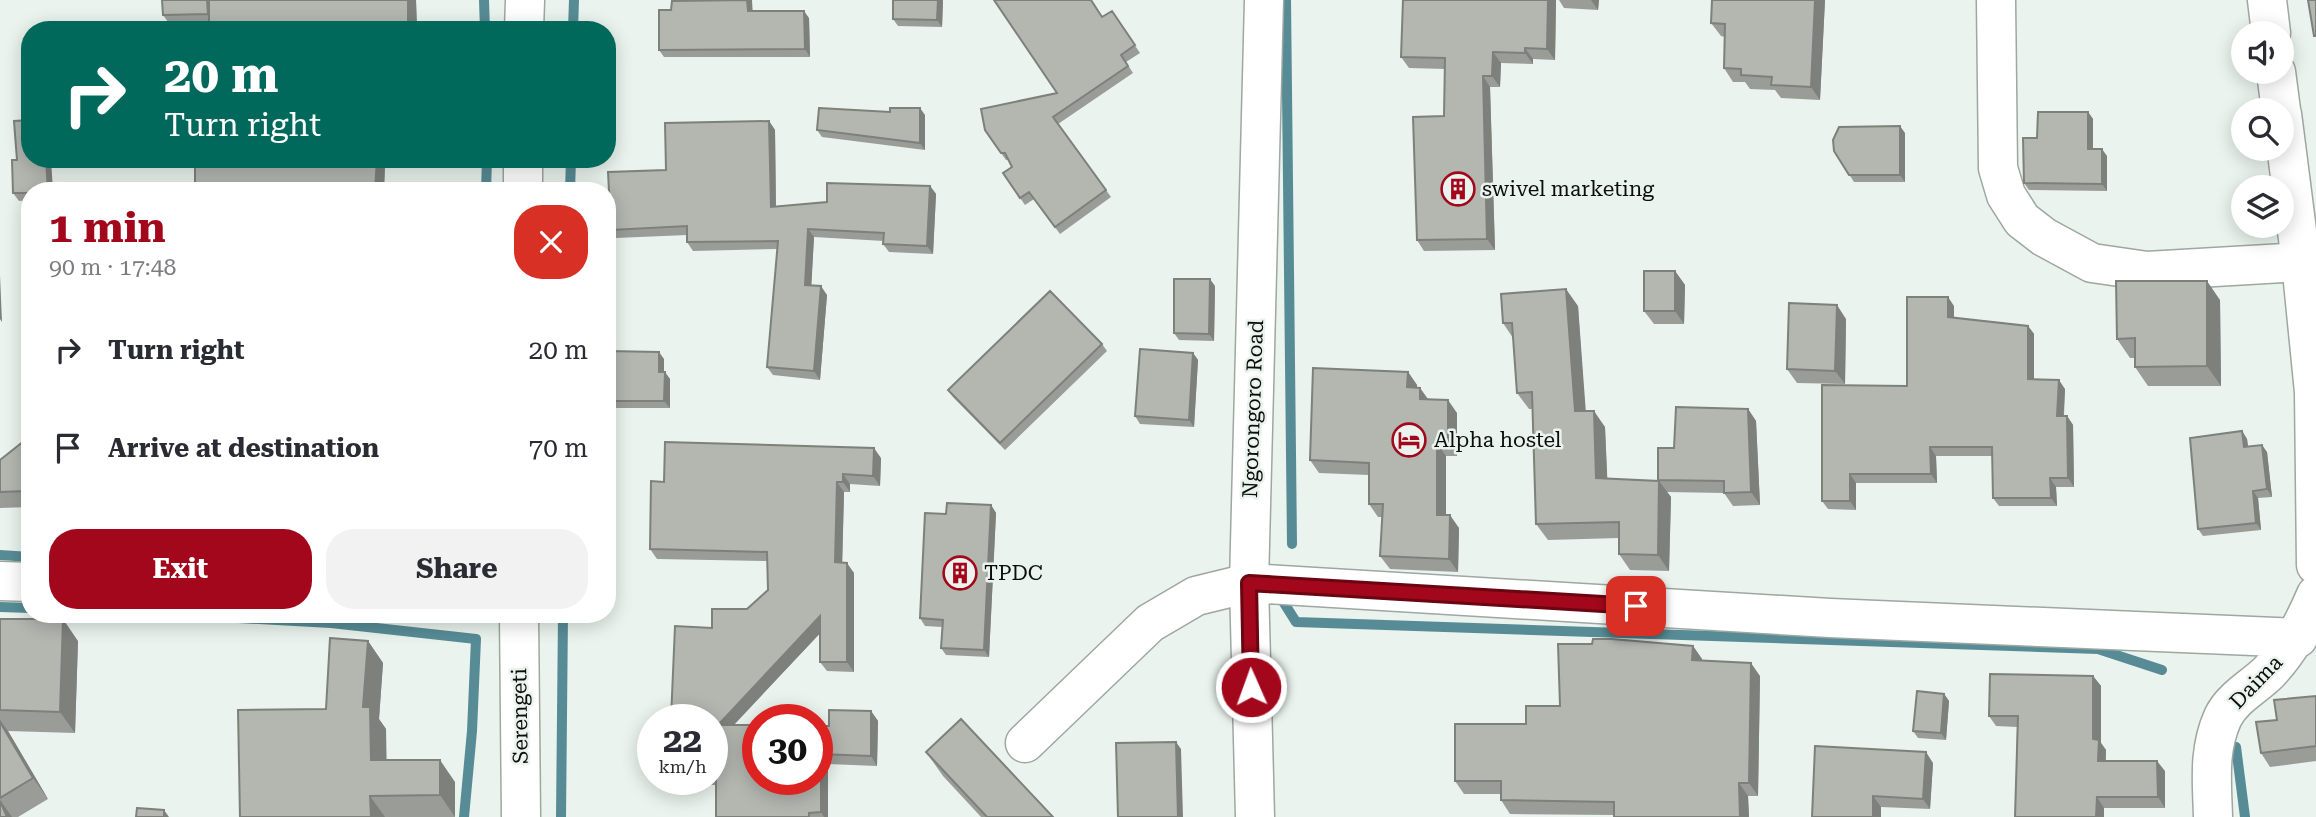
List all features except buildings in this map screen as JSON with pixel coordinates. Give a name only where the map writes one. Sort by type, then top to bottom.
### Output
[{"type":"street","points":[[524,21],[525,0]]},
{"type":"street","name":"Ngorongoro Road","points":[[1255,817],[1249,583],[1264,0]]},
{"type":"street","points":[[1996,0],[1998,168],[2006,195],[2022,220],[2044,237],[2092,263],[2147,271],[2301,262]]},
{"type":"street","points":[[2267,0],[2270,21]]},
{"type":"street","points":[[2288,161],[2315,392],[2316,565]]},
{"type":"street","points":[[0,581],[21,582]]},
{"type":"street","points":[[1025,743],[1150,623],[1196,596],[1249,583],[1830,618],[2298,638]]},
{"type":"street","name":"Daima","points":[[2213,817],[2211,759],[2224,715],[2236,700],[2267,674],[2298,638],[2316,595]]},
{"type":"street","name":"Serengeti","points":[[519,623],[522,817]]},
{"type":"waterway","points":[[484,0],[485,21]]},
{"type":"waterway","points":[[573,21],[574,0]]},
{"type":"waterway","points":[[1286,0],[1292,544]]},
{"type":"waterway","points":[[486,182],[487,168]]},
{"type":"waterway","points":[[570,182],[571,168]]},
{"type":"waterway","points":[[0,555],[21,556]]},
{"type":"waterway","points":[[1279,595],[1296,622],[2098,649],[2162,670]]},
{"type":"waterway","points":[[0,607],[21,608]]},
{"type":"waterway","points":[[331,623],[476,639],[472,731],[464,817]]},
{"type":"waterway","points":[[561,817],[563,623]]},
{"type":"waterway","points":[[2236,747],[2245,817]]},
{"type":"place","name":"swivel marketing","points":[[1458,189]]},
{"type":"place","name":"Alpha hostel","points":[[1409,440]]},
{"type":"place","name":"TPDC","points":[[960,573]]},
{"type":"route","points":[[1251,687],[1249,583],[1636,606]]}]
